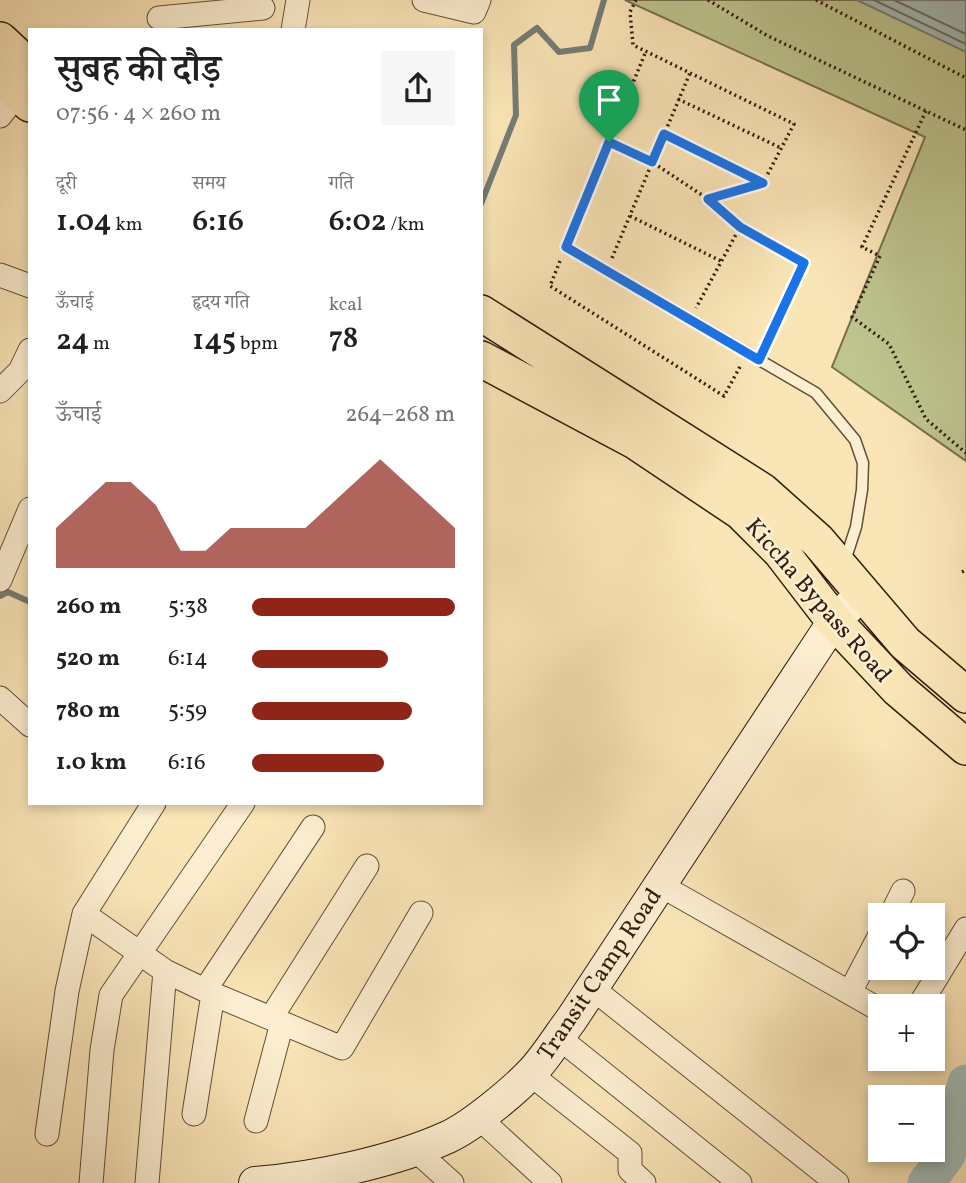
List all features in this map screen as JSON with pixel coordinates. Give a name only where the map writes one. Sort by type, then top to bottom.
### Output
[{"type":"main road","points":[[0,40],[19,95]]},
{"type":"main road","points":[[483,314],[762,491],[817,541],[905,643],[966,695]]},
{"type":"main road","name":"Kiccha Bypass Road","points":[[483,360],[635,441],[741,512],[781,552],[834,621],[898,689],[966,747]]},
{"type":"main road","name":"Transit Camp Road","points":[[271,1182],[381,1161],[450,1136],[478,1117],[530,1074],[543,1060],[592,988],[834,621],[852,582]]},
{"type":"street","points":[[293,28],[298,0]]},
{"type":"street","points":[[424,0],[474,12],[479,0]]},
{"type":"street","points":[[159,16],[263,8]]},
{"type":"street","points":[[0,275],[28,285]]},
{"type":"street","points":[[0,391],[27,367]]},
{"type":"street","points":[[0,580],[28,514]]},
{"type":"street","points":[[0,698],[28,723]]},
{"type":"street","points":[[47,1134],[67,991],[83,914],[153,805]]},
{"type":"street","points":[[90,1183],[102,1050],[111,995],[242,805]]},
{"type":"street","points":[[194,1114],[209,992],[313,827]]},
{"type":"street","points":[[256,1121],[276,1021],[367,866]]},
{"type":"street","points":[[660,885],[868,1003]]},
{"type":"street","points":[[897,903],[903,891]]},
{"type":"street","points":[[83,914],[165,971],[342,1048],[421,913]]},
{"type":"street","points":[[926,994],[966,929]]},
{"type":"street","points":[[849,992],[868,957]]},
{"type":"street","points":[[147,1183],[165,971]]},
{"type":"street","points":[[592,988],[837,1183]]},
{"type":"street","points":[[558,1037],[740,1183]]},
{"type":"street","points":[[530,1074],[630,1153],[630,1170],[644,1183]]},
{"type":"street","points":[[478,1117],[550,1183]]},
{"type":"street","points":[[414,1149],[452,1183]]},
{"type":"lane","points":[[566,247],[816,393],[855,440],[863,463],[852,582]]},
{"type":"path","points":[[636,0],[630,12],[633,45],[794,124],[763,183],[708,199]]},
{"type":"path","points":[[708,0],[768,36],[966,130]]},
{"type":"path","points":[[816,0],[966,78]]},
{"type":"path","points":[[646,51],[550,286],[724,396],[748,354]]},
{"type":"path","points":[[606,272],[690,73]]},
{"type":"path","points":[[678,99],[781,148]]},
{"type":"path","points":[[926,111],[862,247],[880,256],[852,317],[889,344],[926,419],[966,453]]},
{"type":"path","points":[[664,134],[763,183]]},
{"type":"path","points":[[609,142],[652,162],[708,199],[740,227],[804,263],[759,360]]},
{"type":"path","points":[[630,216],[721,261]]},
{"type":"path","points":[[690,320],[740,227]]},
{"type":"green space","points":[[625,0],[966,0],[966,461],[832,367],[925,137]]},
{"type":"water","points":[[857,0],[966,0],[966,52]]},
{"type":"waterway","points":[[483,199],[516,115],[514,45],[537,28],[559,52],[590,48],[604,0]]},
{"type":"waterway","points":[[0,596],[8,592],[28,601]]},
{"type":"waterway","points":[[926,1183],[947,1155],[966,1083]]},
{"type":"route","points":[[664,134],[763,183],[708,199],[740,227],[804,263],[759,360],[566,247],[609,142],[652,162],[664,134]]}]
